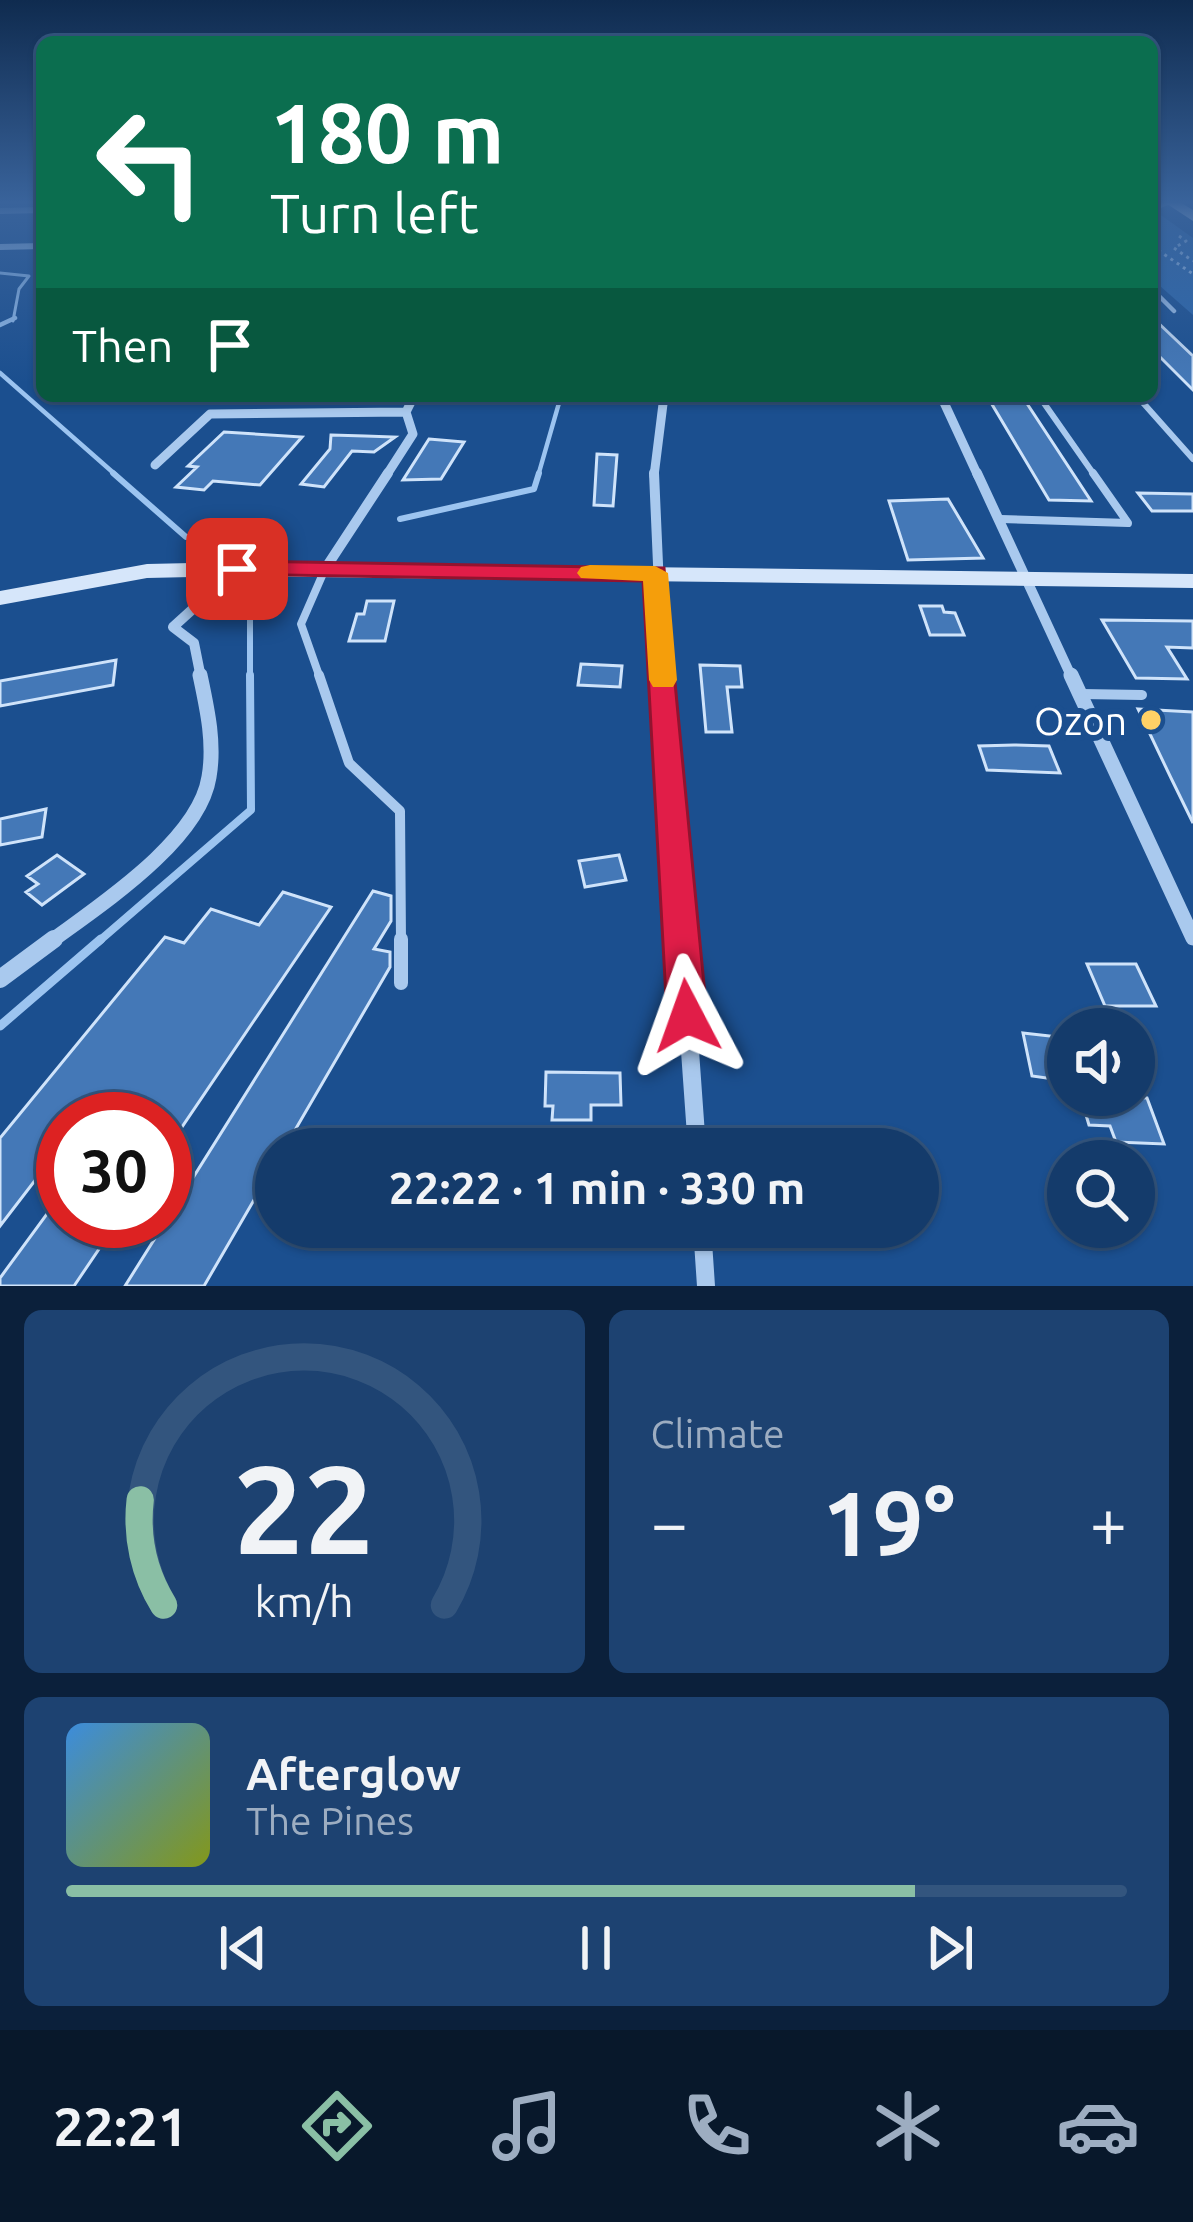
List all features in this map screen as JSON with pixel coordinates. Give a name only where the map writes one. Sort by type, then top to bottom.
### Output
[{"type":"main road","points":[[0,598],[147,571],[237,569],[1193,581]]},
{"type":"street","points":[[251,411],[256,402]]},
{"type":"street","points":[[325,569],[412,434],[406,412],[411,402]]},
{"type":"street","points":[[663,402],[654,453],[655,573],[695,1128]]},
{"type":"street","points":[[944,402],[1187,912],[1193,938]]},
{"type":"street","points":[[155,465],[210,414],[406,412]]},
{"type":"street","points":[[0,979],[173,843],[206,794],[210,749],[194,644],[172,627],[237,569]]},
{"type":"street","points":[[703,1248],[706,1286]]},
{"type":"lane","points":[[1158,295],[1174,310]]},
{"type":"lane","points":[[1000,519],[1128,523],[1043,402]]},
{"type":"lane","points":[[1142,402],[1193,459]]},
{"type":"lane","points":[[1176,439],[1193,439]]},
{"type":"lane","points":[[325,569],[302,623],[349,763],[400,811],[401,983]]},
{"type":"lane","points":[[1082,694],[1142,695]]},
{"type":"shaded area","points":[[1158,262],[1193,262],[1193,315],[1158,284]]},
{"type":"building","points":[[1158,323],[1193,356],[1193,390],[1158,355]]},
{"type":"building","points":[[991,402],[1026,402],[1091,501],[1049,500]]},
{"type":"building","points":[[224,432],[302,437],[260,485],[213,481],[204,490],[176,487],[197,467],[188,466]]},
{"type":"building","points":[[331,435],[395,437],[374,452],[352,451],[324,487],[301,484],[330,449]]},
{"type":"building","points":[[429,439],[464,442],[441,479],[403,480]]},
{"type":"building","points":[[597,454],[617,455],[613,506],[594,505]]},
{"type":"building","points":[[1138,493],[1193,494],[1193,511],[1152,511]]},
{"type":"building","points":[[948,499],[983,558],[908,560],[889,501]]},
{"type":"building","points":[[367,601],[394,601],[385,641],[349,641],[357,614],[364,614]]},
{"type":"building","points":[[920,606],[942,606],[944,612],[955,613],[964,635],[930,635]]},
{"type":"building","points":[[1102,620],[1193,621],[1193,648],[1167,647],[1187,679],[1136,678]]},
{"type":"building","points":[[116,660],[113,685],[0,706],[0,681]]},
{"type":"building","points":[[581,664],[622,666],[620,687],[578,685]]},
{"type":"building","points":[[700,665],[740,666],[742,687],[727,687],[732,732],[706,732]]},
{"type":"building","points":[[1138,709],[1193,712],[1193,823],[1171,778]]},
{"type":"building","points":[[979,746],[1049,746],[1060,773],[987,770]]},
{"type":"building","points":[[46,809],[42,837],[0,845],[0,819]]},
{"type":"building","points":[[57,855],[84,874],[42,905],[26,892],[38,884],[27,876]]},
{"type":"building","points":[[619,855],[626,880],[585,887],[579,861]]},
{"type":"building","points":[[373,891],[391,896],[391,921],[374,949],[390,952],[390,967],[296,1128],[255,1128],[255,1198],[204,1286],[125,1286],[149,1248],[192,1248],[192,1179]]},
{"type":"building","points":[[283,892],[331,907],[192,1112],[192,1092],[38,1092],[165,937],[184,943],[211,909],[259,925]]},
{"type":"building","points":[[1087,964],[1136,964],[1156,1006],[1105,1006]]},
{"type":"building","points":[[1023,1033],[1047,1036],[1047,1078],[1032,1076]]},
{"type":"building","points":[[546,1072],[620,1073],[621,1105],[591,1105],[591,1120],[552,1120],[553,1106],[545,1106]]},
{"type":"building","points":[[36,1094],[36,1179],[0,1226],[0,1138]]},
{"type":"building","points":[[1086,1116],[1154,1116],[1164,1144],[1115,1140],[1110,1126],[1089,1125]]},
{"type":"building","points":[[36,1229],[36,1248],[100,1248],[74,1286],[0,1286],[0,1278]]},
{"type":"waterway","points":[[0,273],[29,276],[19,289],[13,319]]},
{"type":"waterway","points":[[0,325],[13,319]]},
{"type":"waterway","points":[[0,373],[117,476]]},
{"type":"waterway","points":[[538,476],[559,402]]},
{"type":"waterway","points":[[113,473],[186,537],[284,542]]},
{"type":"waterway","points":[[400,519],[534,489],[539,473]]},
{"type":"waterway","points":[[250,615],[250,675]]},
{"type":"waterway","points":[[98,942],[251,810],[250,675]]},
{"type":"waterway","points":[[0,1026],[101,939]]},
{"type":"slow traffic","points":[[590,573],[655,573],[663,680]]},
{"type":"place","name":"Ozon","points":[[1151,720]]},
{"type":"route","points":[[237,569],[655,573],[687,1016]]}]
